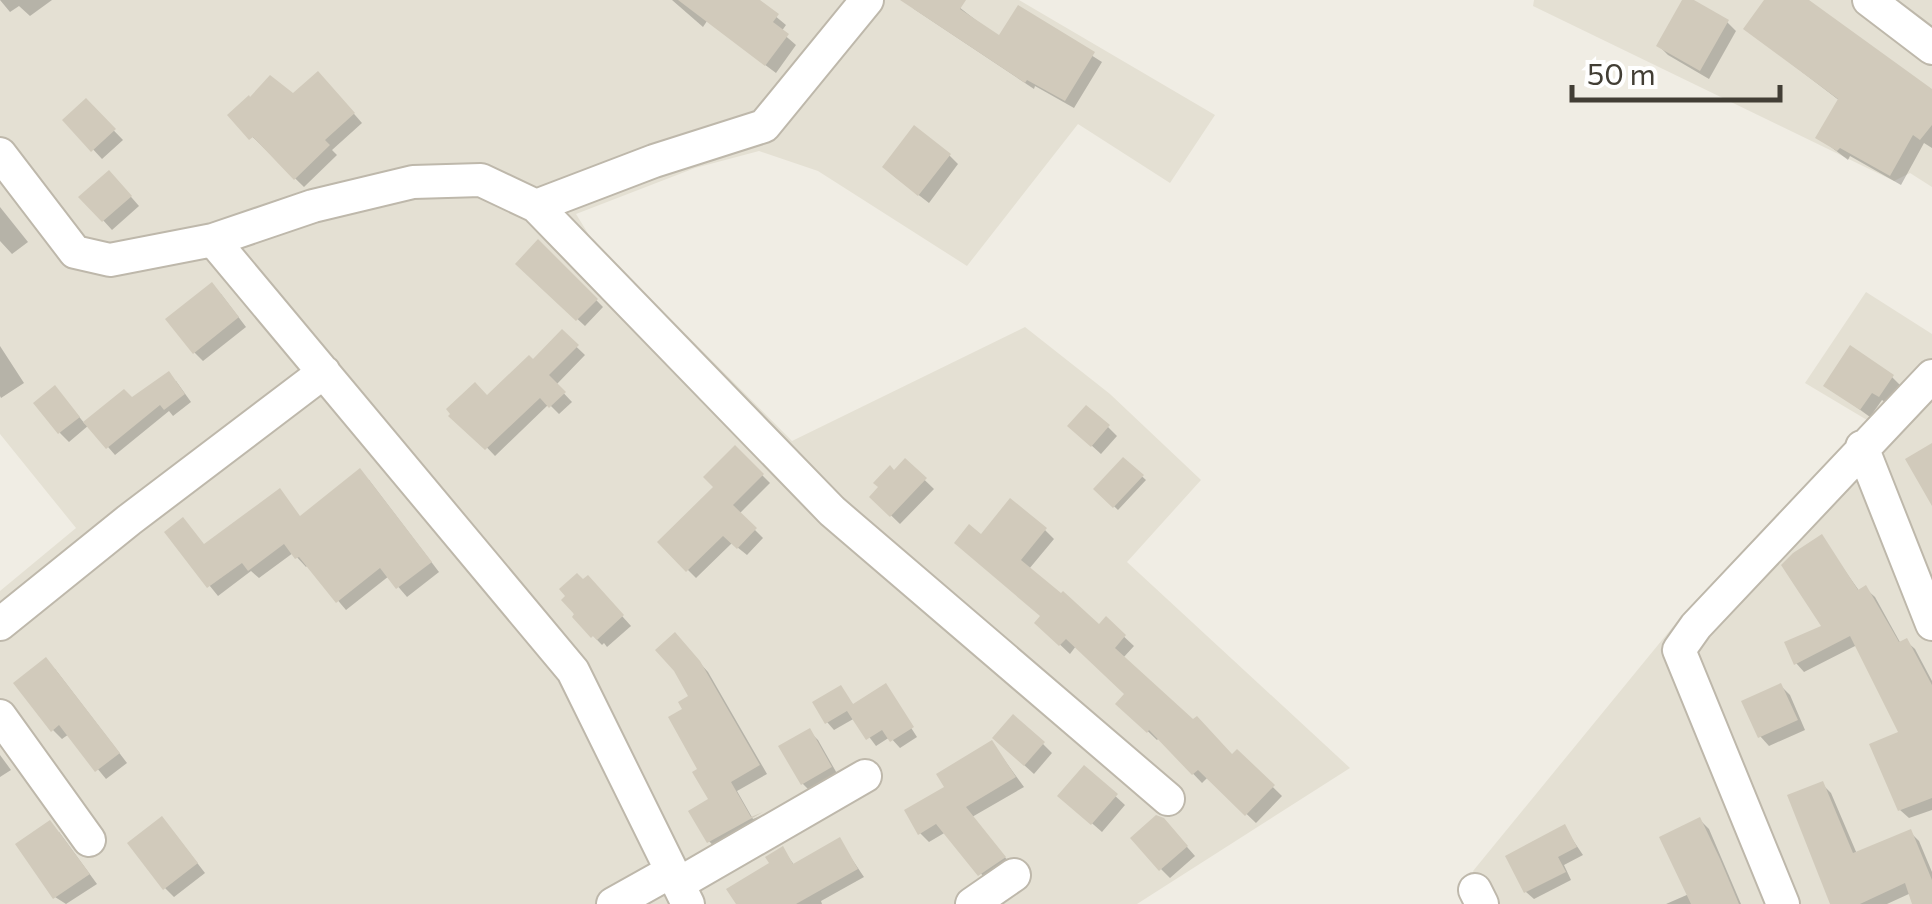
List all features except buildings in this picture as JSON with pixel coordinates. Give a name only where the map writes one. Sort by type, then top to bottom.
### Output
[{"type":"street","points":[[536,206],[654,161],[764,126],[867,0]]},
{"type":"street","points":[[1869,0],[1932,48]]},
{"type":"street","points":[[0,154],[75,252],[110,260],[213,240],[313,206],[413,182],[481,180],[536,206],[832,511],[1168,798]]},
{"type":"street","points":[[213,240],[573,671],[679,886]]},
{"type":"street","points":[[0,624],[324,372]]},
{"type":"street","points":[[1783,904],[1680,650],[1696,626],[1932,376]]},
{"type":"street","points":[[1862,447],[1932,624]]},
{"type":"street","points":[[0,716],[89,840]]},
{"type":"street","points":[[613,904],[679,886],[866,776]]},
{"type":"street","points":[[972,904],[1014,875]]},
{"type":"shaded area","points":[[0,0],[1019,0],[1215,115],[1170,183],[1078,124],[967,266],[818,171],[759,151],[695,168],[576,214],[592,240],[792,441],[1025,327],[1110,394],[1201,480],[1127,562],[1350,768],[1137,904],[0,904],[0,591],[76,528],[0,434]]},
{"type":"shaded area","points":[[1534,0],[1932,0],[1932,187],[1910,173],[1894,181],[1533,6]]},
{"type":"shaded area","points":[[1866,292],[1932,334],[1932,904],[1492,904],[1473,871],[1685,612],[1867,420],[1805,383]]}]
